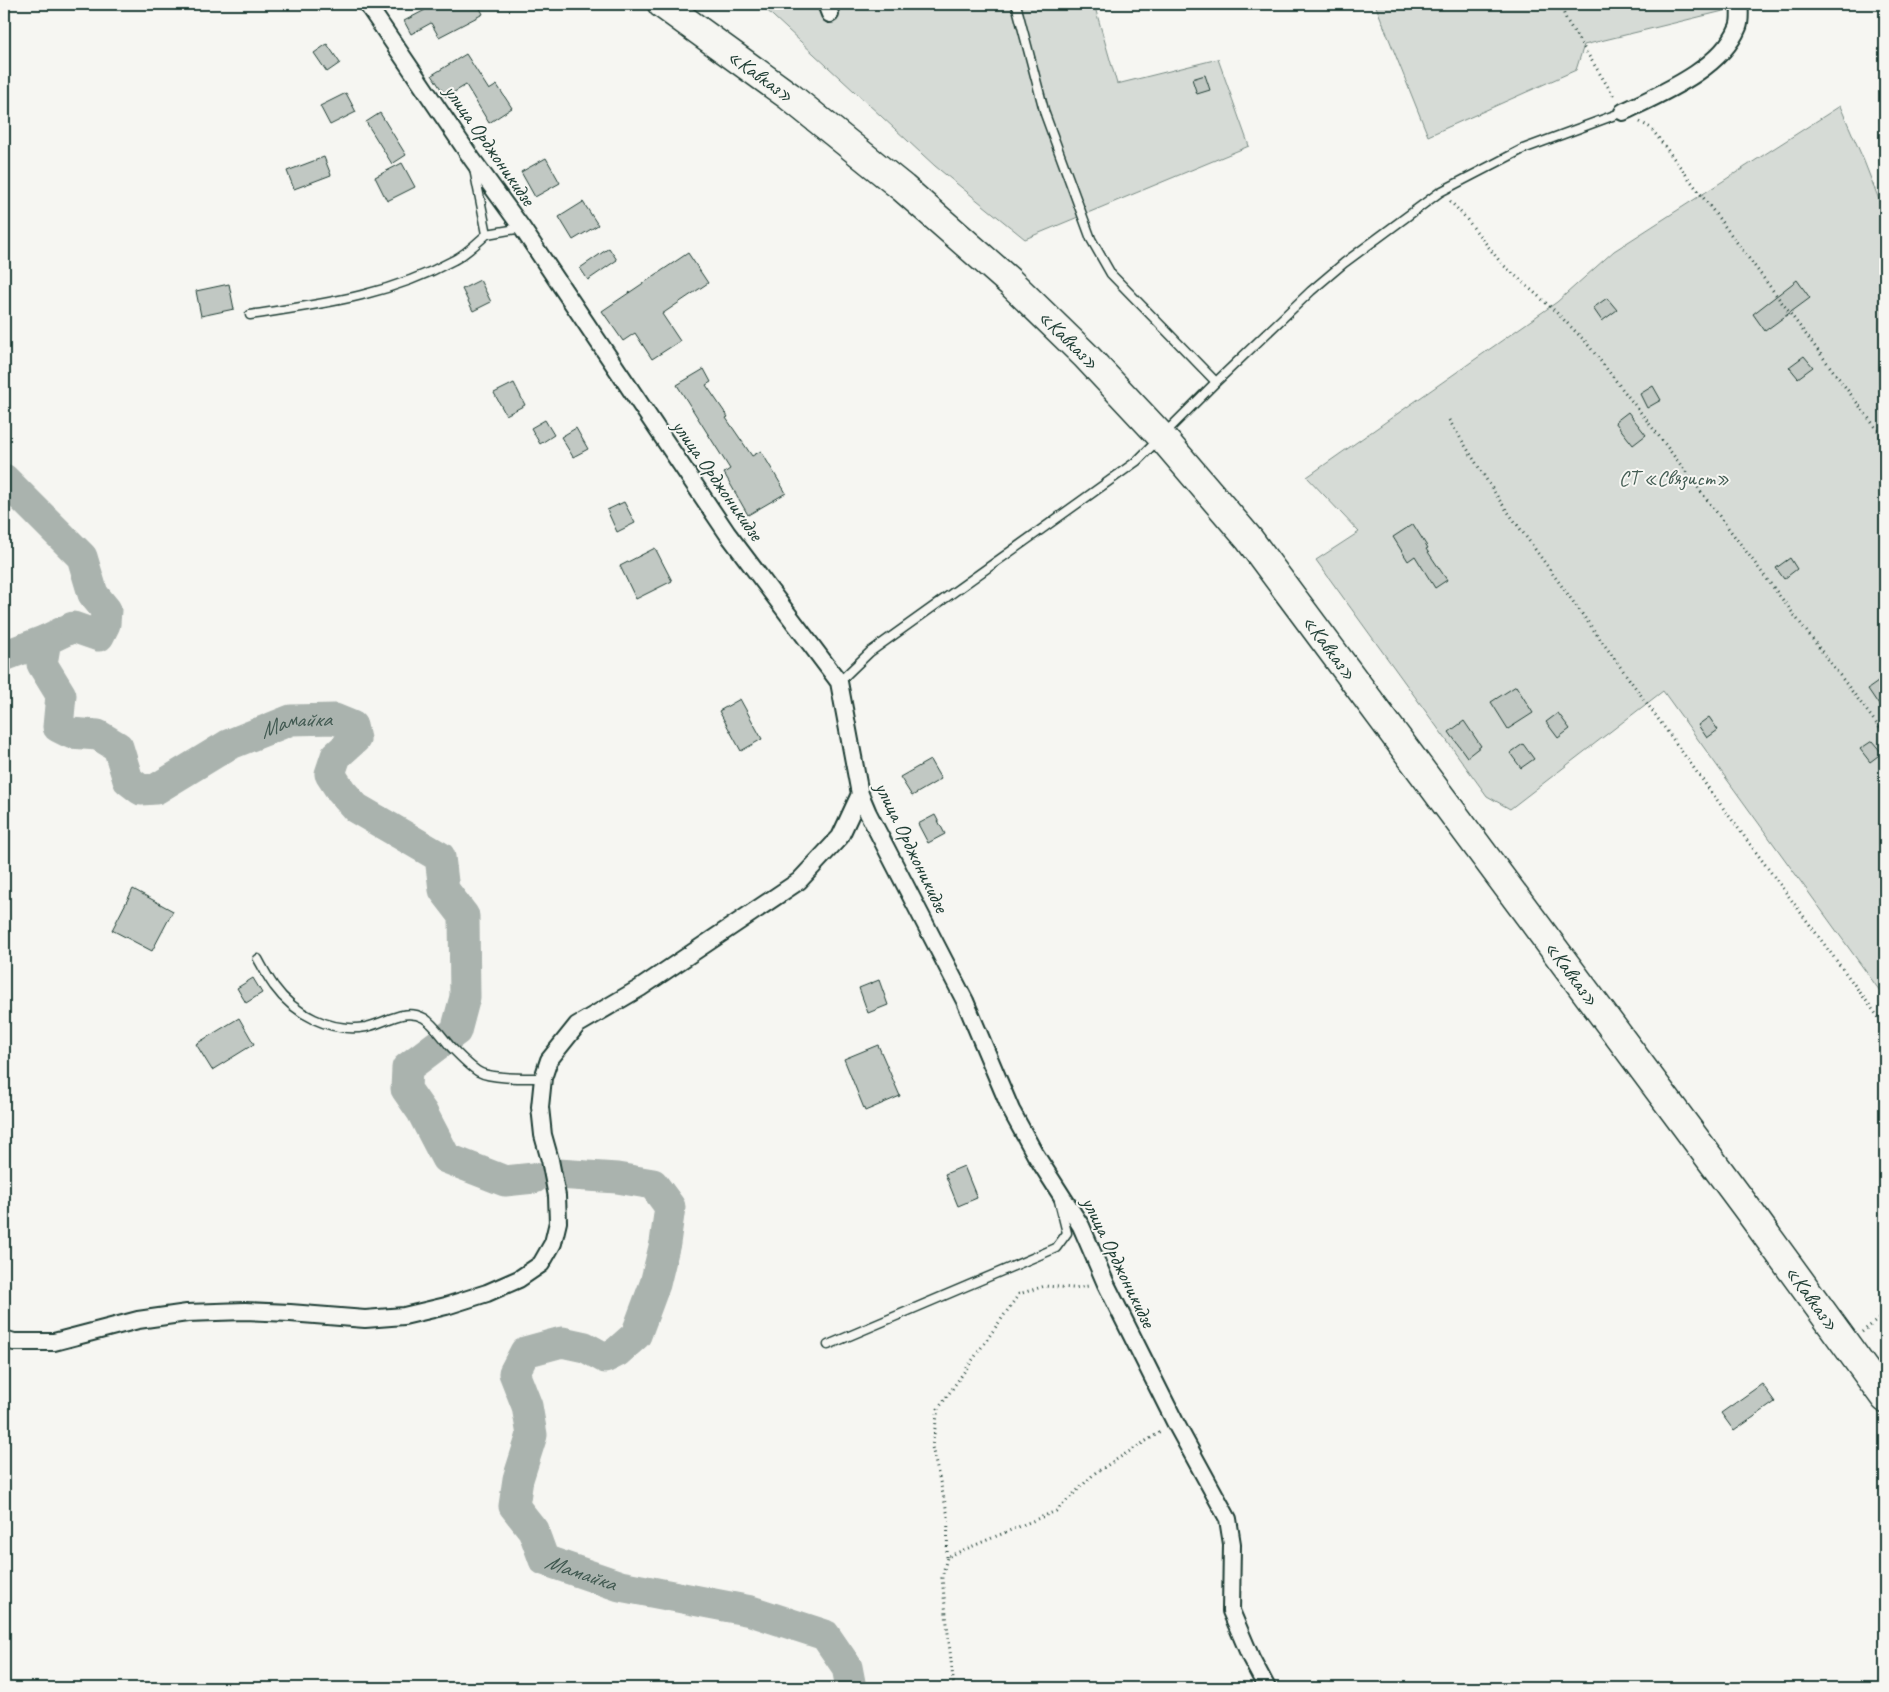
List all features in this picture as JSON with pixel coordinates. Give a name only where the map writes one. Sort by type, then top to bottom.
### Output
[{"type":"highway","name":"«Кавказ»","points":[[662,4],[789,96],[903,188],[1010,282],[1085,355],[1161,436],[1248,539],[1734,1191],[1885,1398]]},
{"type":"street","name":"улица Орджоникидзе","points":[[367,4],[472,159],[522,228],[727,533],[839,682],[860,794],[868,813],[965,1001],[1011,1110],[1035,1154],[1082,1226],[1106,1284],[1175,1422],[1228,1519],[1232,1544],[1231,1611],[1266,1688]]},
{"type":"street","points":[[1624,112],[1694,76],[1723,50],[1739,26],[1740,4]]},
{"type":"street","points":[[4,1339],[14,1342],[54,1342],[138,1320],[187,1313],[290,1313],[365,1319],[404,1316],[471,1298],[519,1279],[541,1264],[553,1244],[558,1222],[552,1169],[543,1136],[540,1107],[542,1078],[549,1060],[577,1025],[640,988],[799,881],[840,838],[860,794]]},
{"type":"lane","points":[[1016,4],[1045,114],[1090,239],[1112,274],[1216,382]]},
{"type":"lane","points":[[839,682],[870,652],[1137,461],[1311,291],[1344,263],[1440,192],[1523,149],[1624,112]]},
{"type":"lane","points":[[472,159],[487,234]]},
{"type":"lane","points":[[250,315],[341,301],[400,285],[456,259],[487,234],[522,228]]},
{"type":"lane","points":[[258,959],[274,986],[291,1004],[313,1019],[340,1028],[366,1027],[396,1016],[411,1014],[425,1019],[454,1050],[479,1072],[506,1077],[542,1078]]},
{"type":"lane","points":[[828,1345],[1056,1248],[1067,1234],[1054,1184]]},
{"type":"path","points":[[1560,4],[1566,19],[1624,112],[1652,128],[1885,440]]},
{"type":"path","points":[[1440,192],[1465,217],[1501,263],[1555,311],[1584,341],[1655,431],[1885,735]]},
{"type":"path","points":[[1449,420],[1500,501],[1709,789],[1885,1026]]},
{"type":"path","points":[[954,1688],[942,1578],[948,1557],[948,1516],[932,1448],[938,1409],[1019,1294],[1045,1286],[1072,1288],[1106,1284]]},
{"type":"path","points":[[1845,1344],[1885,1314]]},
{"type":"path","points":[[948,1557],[1056,1511],[1095,1474],[1175,1422]]},
{"type":"green space","points":[[760,4],[1094,4],[1117,84],[1218,59],[1249,146],[1025,239],[935,166]]},
{"type":"green space","points":[[1375,4],[1752,4],[1584,45],[1576,70],[1428,136]]},
{"type":"green space","name":"СТ «Связист»","points":[[1840,106],[1885,215],[1885,998],[1663,691],[1510,809],[1487,796],[1316,560],[1359,532],[1307,477],[1557,302],[1614,251]]},
{"type":"building","points":[[422,4],[478,4],[483,14],[439,37],[431,23],[411,34],[404,21],[425,10]]},
{"type":"building","points":[[327,44],[340,63],[327,72],[314,53]]},
{"type":"building","points":[[466,54],[489,90],[497,85],[512,108],[489,123],[466,85],[446,97],[432,75]]},
{"type":"building","points":[[1205,75],[1210,90],[1197,94],[1192,79]]},
{"type":"building","points":[[346,93],[356,112],[330,125],[320,106]]},
{"type":"building","points":[[380,113],[406,155],[392,164],[366,122]]},
{"type":"building","points":[[324,157],[331,175],[294,189],[287,171]]},
{"type":"building","points":[[546,158],[560,183],[535,197],[521,172]]},
{"type":"building","points":[[402,163],[415,187],[387,201],[375,177]]},
{"type":"building","points":[[583,202],[598,225],[573,240],[559,217]]},
{"type":"building","points":[[609,248],[617,260],[588,280],[580,268]]},
{"type":"building","points":[[688,253],[708,283],[662,314],[680,341],[652,359],[635,333],[623,341],[602,311]]},
{"type":"building","points":[[480,280],[491,302],[473,311],[462,289]]},
{"type":"building","points":[[1797,280],[1810,298],[1765,331],[1753,314]]},
{"type":"building","points":[[229,284],[234,309],[201,316],[196,291]]},
{"type":"building","points":[[1607,298],[1617,310],[1602,321],[1593,308]]},
{"type":"building","points":[[1804,356],[1813,367],[1798,378],[1789,367]]},
{"type":"building","points":[[704,369],[711,382],[706,385],[728,417],[726,418],[752,456],[761,451],[786,493],[748,515],[724,473],[730,469],[677,385]]},
{"type":"building","points":[[514,383],[525,405],[506,415],[494,393]]},
{"type":"building","points":[[1653,386],[1661,400],[1647,408],[1640,394]]},
{"type":"building","points":[[1628,412],[1646,435],[1633,445],[1615,422]]},
{"type":"building","points":[[545,420],[554,435],[540,444],[531,428]]},
{"type":"building","points":[[576,428],[588,449],[573,457],[561,437]]},
{"type":"building","points":[[624,502],[635,523],[617,532],[607,510]]},
{"type":"building","points":[[1413,524],[1428,548],[1426,549],[1447,580],[1435,588],[1415,556],[1408,561],[1393,537]]},
{"type":"building","points":[[655,548],[672,581],[636,599],[620,566]]},
{"type":"building","points":[[1790,558],[1797,569],[1784,579],[1776,568]]},
{"type":"building","points":[[1885,677],[1885,714],[1868,689]]},
{"type":"building","points":[[1516,686],[1533,713],[1508,729],[1491,702]]},
{"type":"building","points":[[740,699],[762,739],[741,751],[719,711]]},
{"type":"building","points":[[1558,713],[1570,729],[1558,738],[1546,722]]},
{"type":"building","points":[[1709,717],[1718,730],[1707,738],[1698,725]]},
{"type":"building","points":[[1464,721],[1481,746],[1467,757],[1449,732]]},
{"type":"building","points":[[1872,741],[1882,753],[1870,762],[1860,749]]},
{"type":"building","points":[[1523,744],[1534,759],[1521,768],[1510,753]]},
{"type":"building","points":[[930,760],[941,779],[912,796],[900,777]]},
{"type":"building","points":[[935,815],[945,834],[928,843],[918,824]]},
{"type":"building","points":[[133,889],[173,911],[152,951],[112,930]]},
{"type":"building","points":[[253,978],[262,993],[246,1003],[237,988]]},
{"type":"building","points":[[879,980],[888,1005],[868,1013],[859,988]]},
{"type":"building","points":[[239,1018],[254,1044],[212,1070],[196,1044]]},
{"type":"building","points":[[878,1045],[900,1096],[865,1111],[844,1059]]},
{"type":"building","points":[[964,1166],[977,1198],[958,1206],[945,1174]]},
{"type":"building","points":[[1762,1384],[1775,1402],[1734,1431],[1721,1413]]},
{"type":"waterway","name":"Мамайка","points":[[4,479],[82,557],[93,594],[106,610],[105,624],[99,636],[73,627],[46,640],[42,664],[61,695],[58,727],[70,733],[98,735],[118,747],[128,780],[141,790],[156,789],[228,745],[291,720],[335,719],[352,726],[355,739],[336,756],[330,774],[341,791],[356,808],[440,857],[444,890],[464,916],[465,997],[456,1031],[407,1068],[406,1089],[422,1112],[446,1158],[505,1181],[534,1178]]},
{"type":"waterway","points":[[4,656],[46,640]]},
{"type":"waterway","name":"Мамайка","points":[[558,1174],[617,1178],[653,1184],[670,1207],[665,1243],[655,1284],[636,1335],[617,1352],[605,1358],[585,1347],[562,1342],[525,1352],[514,1373],[527,1406],[532,1435],[518,1479],[514,1506],[533,1530],[544,1560],[620,1586],[751,1611],[825,1635],[847,1667],[851,1688]]}]
